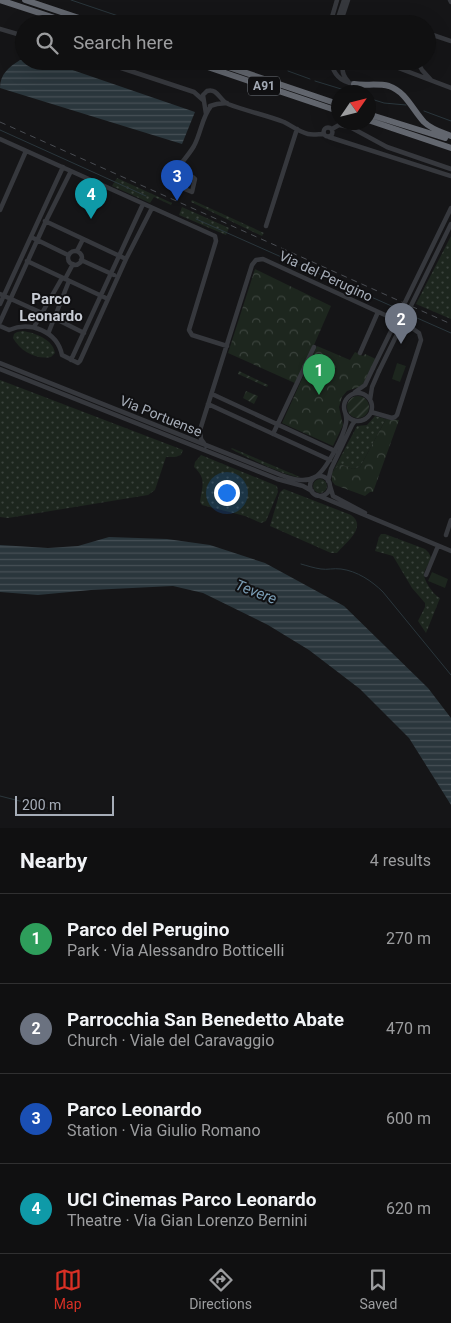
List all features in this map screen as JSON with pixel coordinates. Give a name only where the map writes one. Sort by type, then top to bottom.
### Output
[{"type":"highway","points":[[0,0],[46,15]]},
{"type":"highway","points":[[25,0],[70,15]]},
{"type":"highway","name":"A91","points":[[217,70],[331,108]]},
{"type":"highway","name":"A91","points":[[238,70],[331,102]]},
{"type":"highway","points":[[354,84],[381,84],[396,90],[427,124],[451,138]]},
{"type":"highway","points":[[376,116],[451,138]]},
{"type":"highway","points":[[376,123],[451,148]]},
{"type":"street","points":[[333,15],[338,0]]},
{"type":"street","points":[[339,15],[344,0]]},
{"type":"street","points":[[343,15],[348,0]]},
{"type":"street","points":[[0,29],[15,33]]},
{"type":"street","points":[[436,36],[451,41]]},
{"type":"street","points":[[127,70],[194,92],[215,91],[227,103],[286,123],[309,134],[324,134],[325,136],[451,176]]},
{"type":"street","points":[[334,70],[338,77],[354,84]]},
{"type":"street","points":[[342,70],[347,81],[354,84]]},
{"type":"street","points":[[403,70],[451,88]]},
{"type":"street","points":[[422,70],[432,81]]},
{"type":"street","points":[[206,114],[203,95],[207,91]]},
{"type":"street","points":[[194,92],[204,102],[214,105],[227,103]]},
{"type":"street","points":[[174,171],[180,169],[194,179],[192,192],[168,181],[174,171],[193,148],[206,114],[219,101],[219,96]]},
{"type":"street","points":[[324,134],[326,128],[331,129]]},
{"type":"street","points":[[266,226],[297,129]]},
{"type":"street","points":[[329,137],[333,133],[332,130]]},
{"type":"street","points":[[356,130],[387,147],[451,169]]},
{"type":"street","points":[[0,139],[212,234],[216,242],[188,330],[192,335],[227,346]]},
{"type":"street","points":[[0,210],[26,151]]},
{"type":"street","points":[[182,162],[181,165],[185,172]]},
{"type":"street","points":[[0,304],[2,295],[63,167]]},
{"type":"street","points":[[71,171],[46,221],[0,324],[9,330],[17,326],[34,327],[48,334],[57,342],[62,355],[71,360],[78,363],[80,361],[126,259],[152,208]]},
{"type":"street","points":[[71,360],[143,204]]},
{"type":"street","points":[[451,208],[365,385],[351,394],[346,400],[344,408],[347,419],[346,425],[335,451],[323,471],[312,479],[310,485],[312,491],[317,495],[451,551]]},
{"type":"street","points":[[40,218],[126,259]]},
{"type":"street","points":[[370,401],[372,387],[379,371],[451,224]]},
{"type":"street","points":[[444,239],[451,230]]},
{"type":"street","points":[[31,237],[68,255]]},
{"type":"street","points":[[77,251],[84,239]]},
{"type":"street","points":[[68,255],[71,251],[77,251],[81,255],[81,260]]},
{"type":"street","points":[[68,255],[68,260],[72,264],[78,264],[81,260]]},
{"type":"street","points":[[21,258],[108,300]]},
{"type":"street","name":"Via del Perugino","points":[[199,432],[252,264],[259,259],[378,312],[419,333],[421,340],[396,416],[391,417],[371,412]]},
{"type":"street","points":[[81,260],[118,277]]},
{"type":"street","points":[[34,327],[65,279],[72,264]]},
{"type":"street","points":[[48,334],[65,279]]},
{"type":"street","points":[[2,295],[42,313]]},
{"type":"street","points":[[360,353],[378,312]]},
{"type":"street","points":[[54,318],[84,333]]},
{"type":"street","points":[[273,434],[314,346]]},
{"type":"street","name":"Via Portuense","points":[[0,363],[289,478],[302,480],[315,477]]},
{"type":"street","name":"Via Portuense","points":[[0,369],[276,479],[305,486],[312,491]]},
{"type":"street","points":[[212,394],[335,451]]},
{"type":"street","points":[[317,495],[326,494],[330,471],[352,425],[355,421],[366,418],[371,412],[372,405],[364,394],[351,394]]},
{"type":"street","points":[[208,404],[330,460]]},
{"type":"street","points":[[233,415],[237,406]]},
{"type":"street","points":[[345,412],[350,418],[358,421]]},
{"type":"street","points":[[187,439],[199,432]]},
{"type":"street","points":[[199,432],[200,439],[206,446]]},
{"type":"street","points":[[315,477],[321,476],[327,479],[333,496],[379,521]]},
{"type":"street","points":[[446,535],[451,520]]},
{"type":"street","points":[[426,575],[438,546]]},
{"type":"green space","points":[[117,178],[172,203],[171,205],[154,197],[150,203],[112,186]]},
{"type":"green space","points":[[192,200],[264,233],[262,236],[191,202]]},
{"type":"green space","points":[[182,207],[229,228],[226,235],[179,215]]},
{"type":"green space","points":[[451,236],[451,319],[416,304]]},
{"type":"green space","points":[[255,269],[331,306],[297,384],[228,353]]},
{"type":"green space","points":[[23,331],[33,333],[47,340],[54,348],[55,353],[51,357],[45,358],[34,356],[24,351],[13,338],[14,334]]},
{"type":"green space","points":[[317,346],[350,360],[355,352],[376,359],[363,384],[347,391],[342,397],[339,407],[343,425],[333,446],[282,423]]},
{"type":"green space","points":[[397,363],[406,366],[400,382],[392,379]]},
{"type":"green space","points":[[239,371],[268,385],[267,387],[238,374]]},
{"type":"green space","points":[[0,380],[183,450],[181,455],[166,457],[155,490],[148,495],[8,518],[0,517]]},
{"type":"green space","points":[[246,391],[258,396],[254,404],[243,398]]},
{"type":"green space","points":[[358,396],[366,399],[369,407],[366,415],[358,418],[350,415],[347,407],[350,399]]},
{"type":"green space","points":[[375,416],[386,419],[360,467],[353,469],[340,464],[332,473],[357,426],[367,425]]},
{"type":"green space","points":[[386,419],[399,420],[373,492],[365,496],[335,485],[332,481],[332,473],[340,464],[353,469],[360,467]]},
{"type":"green space","points":[[232,448],[300,477],[266,466]]},
{"type":"green space","points":[[201,455],[277,486],[278,492],[266,521],[261,523],[245,516],[202,505],[200,502],[202,479],[194,467],[195,462]]},
{"type":"green space","points":[[317,479],[323,479],[327,486],[323,493],[317,493],[313,489],[313,483]]},
{"type":"green space","points":[[284,489],[351,515],[356,520],[356,530],[337,553],[331,553],[270,526],[280,492]]},
{"type":"green space","points":[[381,534],[425,549],[429,553],[431,558],[424,577],[435,595],[440,598],[426,633],[418,621],[425,603],[412,588],[393,556],[375,551]]},
{"type":"green space","points":[[432,572],[448,579],[445,588],[428,581]]},
{"type":"water","points":[[15,63],[15,70],[72,70],[195,112],[182,144],[0,88],[0,83],[6,71]]},
{"type":"water","name":"Tevere","points":[[109,537],[167,539],[210,545],[265,563],[344,606],[428,688],[451,718],[451,805],[409,738],[360,689],[309,650],[268,625],[203,593],[173,586],[38,595],[0,592],[0,545],[48,548],[78,546]]},
{"type":"waterway","points":[[71,0],[115,15]]},
{"type":"waterway","points":[[288,71],[310,79]]},
{"type":"waterway","points":[[315,81],[331,86]]},
{"type":"waterway","points":[[376,100],[406,105]]},
{"type":"waterway","points":[[424,111],[451,121]]},
{"type":"waterway","points":[[0,130],[146,196]]},
{"type":"waterway","points":[[196,219],[405,312]]},
{"type":"waterway","points":[[408,314],[451,333]]},
{"type":"waterway","points":[[301,564],[313,568],[347,570],[364,577],[374,584],[383,592],[451,675]]},
{"type":"waterway","points":[[0,796],[55,810]]},
{"type":"railway","points":[[0,122],[451,324]]},
{"type":"place","name":"Parco Leonardo","points":[[177,201]]},
{"type":"place","name":"UCI Cinemas Parco Leonardo","points":[[91,219]]},
{"type":"place","name":"Parrocchia San Benedetto Abate","points":[[401,344]]},
{"type":"place","name":"Parco del Perugino","points":[[319,395]]},
{"type":"district","name":"Parco Leonardo","points":[[51,308]]}]
